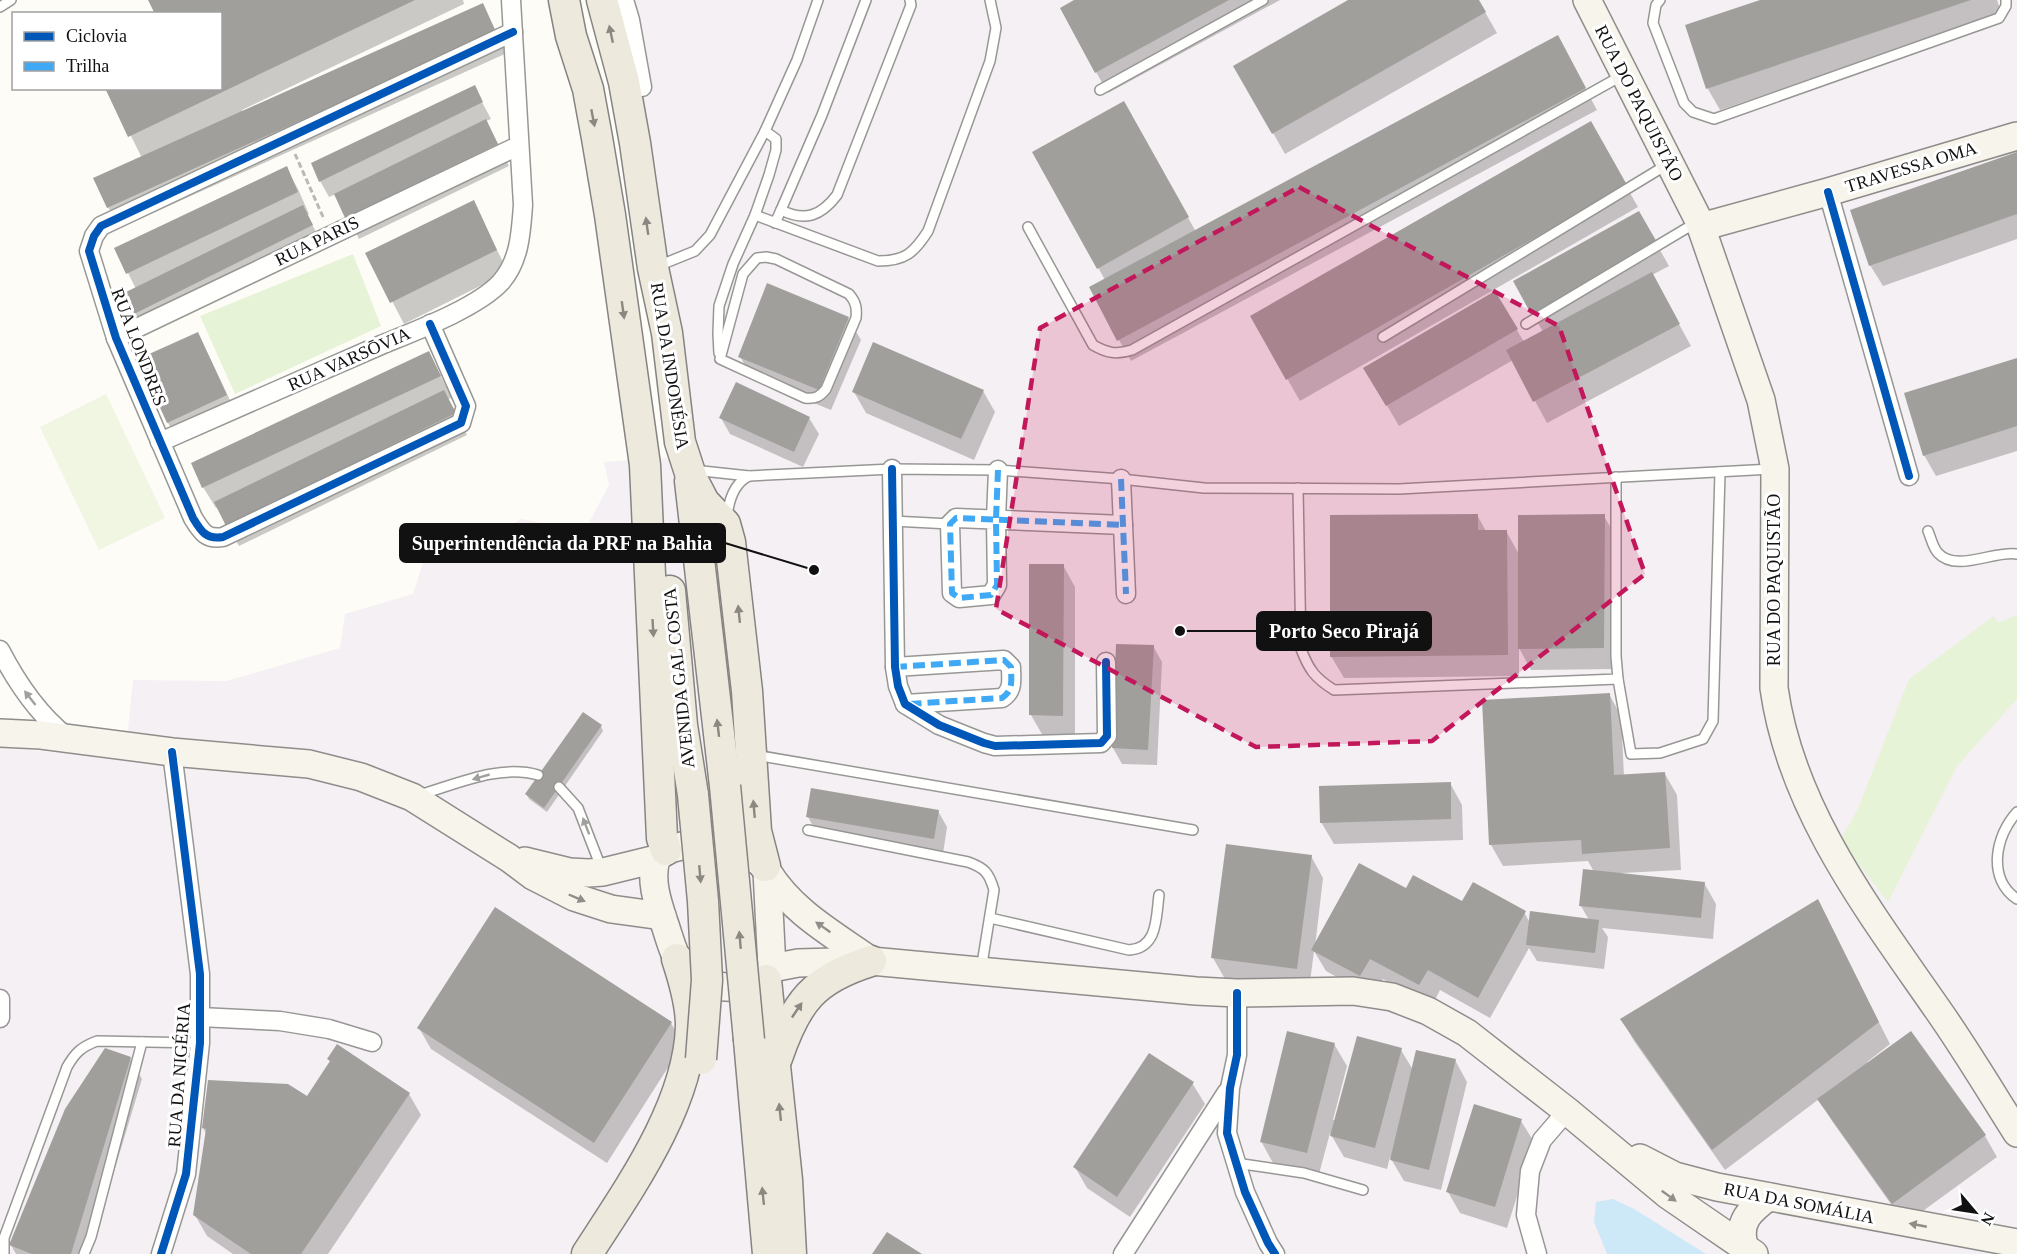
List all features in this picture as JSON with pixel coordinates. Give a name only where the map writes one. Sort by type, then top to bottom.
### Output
[{"type":"main road","name":"RUA DA INDONÉSIA","points":[[564,0],[571,36],[588,89],[597,138],[645,465]]},
{"type":"main road","name":"RUA DA INDONÉSIA","points":[[602,0],[624,82],[653,268],[667,333],[680,442],[688,469],[704,502],[725,524]]},
{"type":"main road","name":"RUA DO PAQUISTÃO","points":[[1587,0],[1700,224],[1761,400],[1775,469],[1773,688],[1778,717],[1797,775],[1822,830],[1845,871],[2017,1133]]},
{"type":"main road","name":"TRAVESSA OMA","points":[[1700,224],[1828,192],[2017,136]]},
{"type":"main road","name":"AVENIDA GAL COSTA","points":[[602,1254],[670,1142],[694,1086],[701,1059],[707,969],[693,795],[682,725],[670,587],[657,500],[645,465]]},
{"type":"main road","name":"AVENIDA GAL COSTA","points":[[587,1254],[620,1203],[657,1138],[681,1083],[688,1053],[691,1025],[689,1000],[654,884],[653,867],[661,854],[662,838],[645,465]]},
{"type":"main road","points":[[688,469],[725,786],[768,1254]]},
{"type":"main road","points":[[725,524],[734,568],[747,691],[756,831],[766,868],[769,974],[787,1180],[791,1254]]},
{"type":"main road","points":[[0,733],[69,739],[172,753],[309,764],[361,777],[411,797],[509,858],[533,876],[573,897],[632,914],[662,916]]},
{"type":"main road","points":[[509,858],[570,872],[603,872],[701,841],[716,842],[742,850],[766,868],[777,887],[801,912],[871,961]]},
{"type":"main road","points":[[677,959],[696,978],[712,984],[732,987],[798,963],[871,961],[1196,991],[1237,993],[1353,991],[1392,997],[1428,1011],[1467,1033],[1668,1195],[1749,1250]]},
{"type":"main road","points":[[775,1063],[792,1017],[813,991],[829,977],[871,961]]},
{"type":"main road","name":"RUA DA SOMÁLIA","points":[[1591,1132],[1675,1176],[1717,1187],[2017,1244]]},
{"type":"main road","points":[[1749,1250],[1742,1231],[1747,1214],[1768,1197]]},
{"type":"street","name":"RUA VARSŌVIA","points":[[160,442],[430,324],[486,296],[502,280],[514,261],[521,238],[523,205],[511,0]]},
{"type":"street","points":[[624,0],[630,20],[642,87]]},
{"type":"street","name":"RUA LONDRES","points":[[430,324],[466,406],[461,423],[223,537],[213,539],[203,534],[193,518],[160,442],[116,338],[89,251],[94,236],[102,226],[513,32]]},
{"type":"street","name":"RUA PARIS","points":[[116,338],[518,146]]},
{"type":"street","points":[[1828,192],[1909,476]]},
{"type":"street","points":[[892,469],[895,667],[898,686],[905,704],[939,725],[995,746],[1101,743],[1107,736],[1106,662]]},
{"type":"street","points":[[998,470],[996,519],[998,585],[991,595],[964,599],[955,596],[952,593],[950,524],[956,518],[996,519],[1123,525]]},
{"type":"street","points":[[1120,479],[1126,594]]},
{"type":"street","points":[[0,650],[27,694],[52,725],[69,739]]},
{"type":"street","points":[[895,667],[1004,660],[1011,667],[1012,687],[1009,694],[1002,698],[905,704]]},
{"type":"street","name":"RUA DA NIGÉRIA","points":[[161,1254],[186,1174],[200,1043],[200,974],[172,753]]},
{"type":"street","points":[[1237,993],[1237,1056],[1230,1088],[1227,1133],[1245,1192],[1275,1254]]},
{"type":"street","points":[[0,999],[0,1018]]},
{"type":"street","points":[[200,1017],[280,1021],[329,1029],[372,1042]]},
{"type":"street","points":[[1123,1254],[1230,1088]]},
{"type":"street","points":[[1537,1254],[1526,1215],[1530,1171],[1542,1140],[1567,1112]]},
{"type":"lane","points":[[0,7],[10,0]]},
{"type":"lane","points":[[653,268],[695,251],[705,241],[765,131],[796,60],[818,0]]},
{"type":"lane","points":[[775,223],[822,115],[866,0]]},
{"type":"lane","points":[[781,210],[791,215],[813,216],[822,212],[837,195],[901,34],[911,5],[910,0]]},
{"type":"lane","points":[[755,215],[878,261],[893,261],[907,256],[918,247],[928,231],[990,62],[996,28],[990,0]]},
{"type":"lane","points":[[1100,90],[1263,0]]},
{"type":"lane","points":[[1660,0],[1656,5],[1653,23],[1684,103],[1693,112],[1714,119],[1999,18],[2006,6],[2006,0]]},
{"type":"lane","points":[[1028,227],[1093,345],[1105,352],[1118,354],[1132,350],[1625,74]]},
{"type":"lane","points":[[720,359],[719,306],[733,264],[755,215],[776,150],[776,139],[765,131]]},
{"type":"lane","points":[[1383,337],[1670,163]]},
{"type":"lane","points":[[1526,324],[1700,224]]},
{"type":"lane","points":[[757,258],[776,259],[849,294],[854,301],[857,309],[856,318],[826,389],[820,396],[813,399],[805,398],[720,359],[743,274],[757,258]]},
{"type":"lane","points":[[688,469],[749,476],[892,469],[998,470],[1204,488],[1399,489],[1775,469]]},
{"type":"lane","points":[[1616,477],[1618,680],[1631,754],[1660,753],[1703,739],[1713,720],[1720,472]]},
{"type":"lane","points":[[725,524],[735,488],[741,480],[749,476]]},
{"type":"lane","points":[[1298,488],[1301,649],[1308,667],[1320,681],[1335,690],[1618,680]]},
{"type":"lane","points":[[893,521],[950,524]]},
{"type":"lane","points":[[1928,531],[1936,552],[1946,559],[1977,560],[2007,552],[2017,554]]},
{"type":"lane","points":[[750,754],[1193,830]]},
{"type":"lane","points":[[411,797],[496,773],[511,771],[538,775]]},
{"type":"lane","points":[[559,787],[578,808],[603,872]]},
{"type":"lane","points":[[2017,812],[2005,829],[1997,856],[2002,884],[2008,893],[2017,899]]},
{"type":"lane","points":[[808,830],[969,862],[982,867],[991,878],[994,890],[981,972]]},
{"type":"lane","points":[[990,918],[1129,950],[1139,949],[1145,945],[1154,929],[1159,895]]},
{"type":"lane","points":[[4,1254],[4,1238],[67,1067],[75,1054],[84,1046],[97,1041],[200,1043]]},
{"type":"lane","points":[[84,1254],[91,1237],[142,1042]]},
{"type":"lane","points":[[1236,1163],[1304,1173],[1363,1190]]},
{"type":"path","points":[[288,137],[331,235]]},
{"type":"highlighted area","points":[[1299,187],[1559,326],[1645,574],[1432,741],[1256,747],[996,609],[1040,328]]},
{"type":"shaded area","points":[[605,0],[2017,0],[2017,1254],[0,1254],[0,747],[125,759],[133,680],[227,681],[340,648],[345,614],[413,594],[423,563],[452,561],[521,519],[584,532],[609,485],[604,462],[668,458],[659,258]]},
{"type":"green space","points":[[353,254],[381,326],[235,394],[200,316]]},
{"type":"green space","points":[[106,394],[165,518],[99,550],[40,427]]},
{"type":"green space","points":[[2017,615],[2017,699],[1957,766],[1888,902],[1840,840],[1857,811],[1909,679],[1994,616],[1998,623]]},
{"type":"water","points":[[1613,1199],[1634,1209],[1706,1254],[1607,1254],[1594,1222],[1596,1202]]},
{"type":"building","points":[[148,0],[415,0],[128,137],[106,90],[222,90],[222,12],[154,12]]},
{"type":"building","points":[[1074,0],[1229,0],[1095,73],[1060,8]]},
{"type":"building","points":[[1348,0],[1479,0],[1486,12],[1272,134],[1233,66]]},
{"type":"building","points":[[1760,0],[1971,0],[1706,89],[1685,25]]},
{"type":"building","points":[[483,3],[496,32],[107,208],[93,178]]},
{"type":"building","points":[[1558,35],[1586,88],[1117,341],[1089,287]]},
{"type":"building","points":[[475,85],[483,102],[319,182],[311,163]]},
{"type":"building","points":[[1124,101],[1189,217],[1097,269],[1032,152]]},
{"type":"building","points":[[486,119],[498,144],[345,218],[334,194]]},
{"type":"building","points":[[1591,121],[1627,185],[1286,380],[1250,316]]},
{"type":"building","points":[[2017,152],[2017,214],[1869,266],[1850,210]]},
{"type":"building","points":[[287,166],[298,192],[126,274],[114,248]]},
{"type":"building","points":[[474,200],[497,250],[390,303],[365,253]]},
{"type":"building","points":[[303,205],[313,225],[134,314],[124,293]]},
{"type":"building","points":[[1639,211],[1658,244],[1531,314],[1513,281]]},
{"type":"building","points":[[1652,272],[1680,324],[1533,402],[1506,350]]},
{"type":"building","points":[[767,283],[849,317],[819,390],[738,357]]},
{"type":"building","points":[[1495,291],[1518,329],[1386,406],[1363,368]]},
{"type":"building","points":[[198,332],[227,395],[167,423],[138,359]]},
{"type":"building","points":[[873,342],[984,390],[961,439],[852,392]]},
{"type":"building","points":[[429,351],[441,376],[202,488],[191,463]]},
{"type":"building","points":[[2017,358],[2017,426],[1923,456],[1904,393]]},
{"type":"building","points":[[736,382],[810,417],[794,452],[719,418]]},
{"type":"building","points":[[444,390],[456,413],[226,526],[214,502]]},
{"type":"building","points":[[1478,514],[1478,530],[1507,530],[1508,655],[1330,657],[1330,515]]},
{"type":"building","points":[[1605,514],[1604,648],[1518,649],[1518,515]]},
{"type":"building","points":[[1029,564],[1064,564],[1063,716],[1029,715]]},
{"type":"building","points":[[1116,644],[1154,645],[1148,750],[1112,748]]},
{"type":"building","points":[[1610,693],[1614,775],[1665,772],[1670,848],[1582,854],[1581,840],[1489,845],[1482,700]]},
{"type":"building","points":[[583,712],[602,725],[544,808],[525,794]]},
{"type":"building","points":[[1451,782],[1451,819],[1320,823],[1319,786]]},
{"type":"building","points":[[811,788],[939,810],[934,839],[806,817]]},
{"type":"building","points":[[1226,844],[1312,855],[1297,969],[1211,958]]},
{"type":"building","points":[[1359,863],[1406,888],[1413,875],[1462,901],[1473,882],[1526,911],[1478,998],[1428,970],[1419,985],[1370,959],[1360,976],[1311,950]]},
{"type":"building","points":[[1583,869],[1705,882],[1701,918],[1579,906]]},
{"type":"building","points":[[1818,899],[1879,1022],[1712,1150],[1620,1019]]},
{"type":"building","points":[[495,907],[672,1022],[594,1143],[417,1028]]},
{"type":"building","points":[[1530,911],[1599,920],[1595,953],[1526,945]]},
{"type":"building","points":[[1287,1031],[1335,1043],[1307,1153],[1260,1142]]},
{"type":"building","points":[[1911,1031],[1986,1135],[1892,1204],[1817,1099]]},
{"type":"building","points":[[1357,1036],[1402,1048],[1375,1148],[1330,1136]]},
{"type":"building","points":[[337,1044],[410,1093],[301,1254],[251,1254],[193,1215],[206,1129],[202,1128],[208,1080],[288,1084],[307,1096],[330,1061],[327,1059]]},
{"type":"building","points":[[105,1048],[131,1057],[71,1254],[32,1254],[9,1245],[65,1109]]},
{"type":"building","points":[[1416,1050],[1456,1059],[1429,1170],[1390,1160]]},
{"type":"building","points":[[1149,1053],[1194,1082],[1117,1197],[1073,1167]]},
{"type":"building","points":[[1474,1104],[1522,1119],[1495,1207],[1446,1192]]},
{"type":"building","points":[[887,1232],[922,1254],[872,1254]]},
{"type":"marked path","points":[[998,470],[996,519],[997,585],[991,595],[959,598],[952,593],[950,524],[956,518],[1123,525]]},
{"type":"marked path","points":[[1121,479],[1126,594]]},
{"type":"marked path","points":[[895,667],[1004,660],[1011,667],[1010,688],[1002,698],[908,704]]},
{"type":"cycle path","points":[[430,324],[466,406],[461,423],[223,537],[212,537],[202,531],[193,518],[116,338],[89,251],[94,236],[101,226],[513,32]]},
{"type":"cycle path","points":[[1828,192],[1909,476]]},
{"type":"cycle path","points":[[892,469],[895,667],[898,686],[905,704],[939,725],[995,746],[1101,743],[1107,736],[1106,662]]},
{"type":"cycle path","points":[[161,1254],[186,1174],[200,1043],[200,974],[172,752]]},
{"type":"cycle path","points":[[1237,993],[1237,1055],[1230,1088],[1227,1133],[1245,1192],[1275,1254]]},
{"type":"place","name":"Superintendência da PRF na Bahia","points":[[814,570]]},
{"type":"place","name":"Porto Seco Pirajá","points":[[1180,631]]}]
